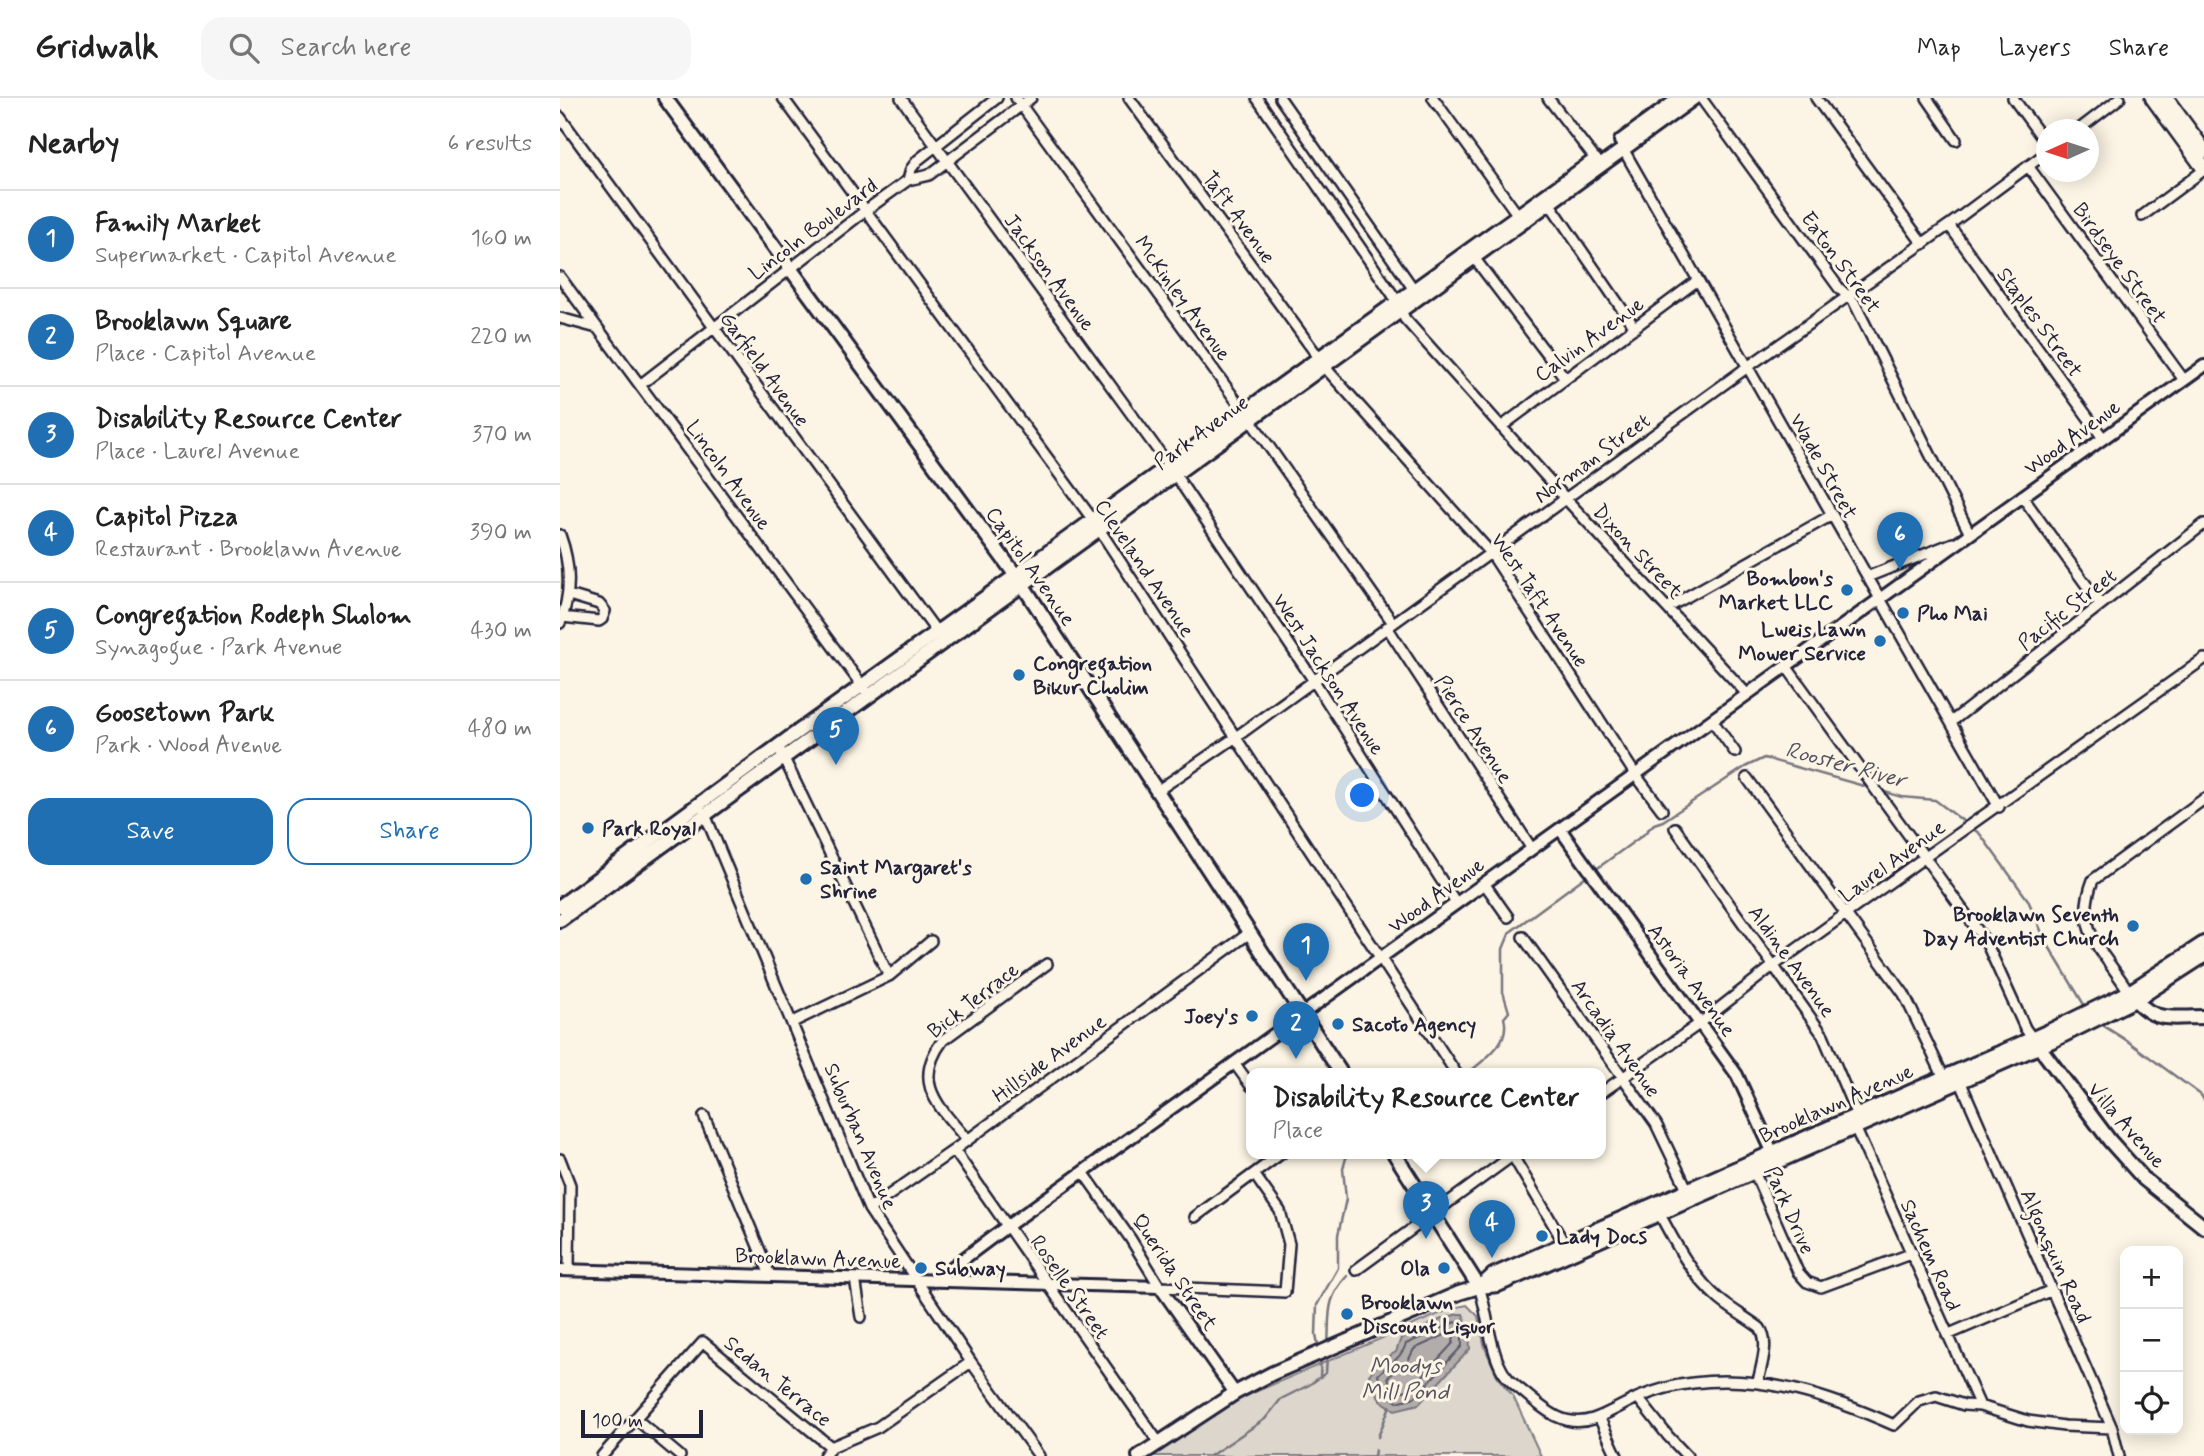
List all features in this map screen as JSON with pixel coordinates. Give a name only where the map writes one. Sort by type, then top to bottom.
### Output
[{"type":"main road","name":"Capitol Avenue","points":[[665,98],[1019,580],[1338,1068]]},
{"type":"main road","name":"Park Avenue","points":[[560,920],[566,906],[727,792],[778,746],[866,690],[1097,525],[1621,146],[1671,104],[1694,98]]},
{"type":"main road","points":[[2153,98],[2204,169]]},
{"type":"main road","points":[[2165,98],[2204,151]]},
{"type":"main road","name":"Park Avenue","points":[[1520,218],[1550,204],[1598,162]]},
{"type":"main road","name":"Park Avenue","points":[[727,792],[785,758],[866,690]]},
{"type":"main road","name":"Brooklawn Avenue","points":[[2132,996],[2204,943]]},
{"type":"main road","name":"Brooklawn Avenue","points":[[1139,1456],[1235,1393],[1311,1356],[1459,1293],[1498,1285],[1567,1249],[1657,1208],[2036,1042],[2132,996],[2204,956]]},
{"type":"main road","points":[[2132,996],[2149,1014],[2165,1017],[2204,1017]]},
{"type":"main road","name":"Villa Avenue","points":[[2036,1042],[2110,1141],[2144,1179],[2204,1227]]},
{"type":"main road","points":[[1398,1159],[1479,1287]]},
{"type":"street","name":"Cleveland Avenue","points":[[783,98],[1097,525],[1452,1068]]},
{"type":"street","name":"Jackson Avenue","points":[[901,98],[1172,471]]},
{"type":"street","name":"Lincoln Boulevard","points":[[908,180],[911,169],[935,145],[997,98]]},
{"type":"street","name":"Lincoln Boulevard","points":[[640,384],[865,211],[908,180],[918,180],[929,175],[1019,102],[1031,98]]},
{"type":"street","name":"Taft Avenue","points":[[1129,98],[1322,362]]},
{"type":"street","name":"Dixon Street","points":[[1257,98],[1399,307],[1501,427],[1746,694]]},
{"type":"street","points":[[1280,98],[1416,294]]},
{"type":"street","points":[[1433,98],[1520,218]]},
{"type":"street","points":[[1548,98],[1598,162]]},
{"type":"street","name":"Eaton Street","points":[[1701,98],[1839,288],[1854,302],[1966,537]]},
{"type":"street","points":[[1816,98],[1923,244]]},
{"type":"street","points":[[1927,98],[1956,140]]},
{"type":"street","points":[[2013,98],[2036,130]]},
{"type":"street","points":[[2092,119],[2120,98]]},
{"type":"street","name":"McKinley Avenue","points":[[1019,102],[1248,416],[1390,625]]},
{"type":"street","name":"Garfield Avenue","points":[[560,117],[940,637]]},
{"type":"street","name":"Wade Street","points":[[1621,146],[1999,807]]},
{"type":"street","name":"Norman Street","points":[[1157,791],[1950,225],[2036,160]]},
{"type":"street","name":"Birdseye Street","points":[[2028,166],[2184,380]]},
{"type":"street","points":[[2142,216],[2204,169]]},
{"type":"street","points":[[1550,204],[1634,328]]},
{"type":"street","name":"Staples Street","points":[[1950,225],[2103,438]]},
{"type":"street","points":[[1472,254],[1565,378]]},
{"type":"street","name":"Lincoln Avenue","points":[[560,277],[866,690]]},
{"type":"street","name":"Calvin Avenue","points":[[1501,427],[1698,280]]},
{"type":"street","points":[[560,318],[597,328]]},
{"type":"street","name":"West Taft Avenue","points":[[1322,362],[1491,553],[1635,775],[1662,810]]},
{"type":"street","name":"Wood Avenue","points":[[934,1281],[2204,366]]},
{"type":"street","name":"West Jackson Avenue","points":[[1172,471],[1314,681],[1456,903]]},
{"type":"street","points":[[2022,496],[2100,604]]},
{"type":"street","points":[[1667,608],[1832,514]]},
{"type":"street","name":"Pacific Street","points":[[1951,722],[2204,524]]},
{"type":"street","points":[[560,535],[567,553],[570,584],[561,620],[602,619],[605,611],[599,604],[569,595]]},
{"type":"street","name":"Wood Avenue","points":[[1867,577],[1966,537]]},
{"type":"street","name":"Pierce Avenue","points":[[1390,625],[1532,849]]},
{"type":"street","name":"Laurel Avenue","points":[[1606,1089],[1925,857],[2204,659]]},
{"type":"street","points":[[1786,666],[1986,942],[2025,1028],[2036,1042]]},
{"type":"street","points":[[1712,720],[1735,752]]},
{"type":"street","points":[[778,746],[889,976]]},
{"type":"street","name":"Algonquin Road","points":[[1747,778],[1904,994],[1952,1079],[2052,1290],[2112,1428],[2119,1456]]},
{"type":"street","points":[[2132,996],[2091,935],[2085,909],[2087,896],[2093,880],[2204,799]]},
{"type":"street","name":"Suburban Avenue","points":[[703,810],[869,1209],[971,1362],[1039,1456]]},
{"type":"street","name":"Aldine Avenue","points":[[1675,828],[1822,1035],[1856,1121]]},
{"type":"street","name":"Astoria Avenue","points":[[1560,829],[1737,1075],[1775,1157]]},
{"type":"street","points":[[1484,883],[1508,917]]},
{"type":"street","name":"Hillside Avenue","points":[[869,1209],[954,1150],[1248,934]]},
{"type":"street","name":"Arcadia Avenue","points":[[1524,937],[1656,1124],[1690,1195]]},
{"type":"street","points":[[793,1023],[889,976],[931,941]]},
{"type":"street","name":"Bick Terrace","points":[[967,1140],[942,1109],[931,1090],[928,1072],[933,1054],[943,1040],[1047,964]]},
{"type":"street","points":[[1235,1064],[1246,1079]]},
{"type":"street","points":[[704,1116],[770,1275]]},
{"type":"street","name":"Sachem Road","points":[[1856,1121],[1980,1406]]},
{"type":"street","name":"Roselle Street","points":[[954,1150],[1159,1443]]},
{"type":"street","points":[[560,1158],[562,1172],[570,1185],[564,1270]]},
{"type":"street","points":[[1195,1217],[1274,1159]]},
{"type":"street","points":[[1356,1270],[1506,1159]]},
{"type":"street","points":[[1516,1159],[1567,1249]]},
{"type":"street","name":"Park Drive","points":[[1752,1168],[1798,1272],[1814,1286],[1821,1287],[1913,1252]]},
{"type":"street","name":"Querida Street","points":[[1083,1172],[1235,1393]]},
{"type":"street","name":"Brooklawn Avenue","points":[[564,1270],[1285,1292],[1289,1244],[1280,1211],[1254,1174]]},
{"type":"street","points":[[1657,1208],[1678,1248],[1702,1281],[1719,1299],[1764,1333],[1758,1382]]},
{"type":"street","points":[[855,1278],[861,1317]]},
{"type":"street","points":[[1479,1287],[1493,1348],[1508,1380],[1548,1413],[1575,1423],[1600,1417],[1665,1388],[1694,1383],[1758,1382],[1844,1403],[1894,1425],[1919,1401],[1936,1396],[2028,1421],[2112,1428]]},
{"type":"street","points":[[1947,1335],[2052,1290]]},
{"type":"street","name":"Sedan Terrace","points":[[636,1419],[703,1342],[831,1447]]},
{"type":"street","points":[[824,1456],[831,1447],[878,1427],[971,1362]]},
{"type":"street","points":[[1638,1398],[1687,1456]]},
{"type":"street","points":[[1600,1417],[1617,1456]]},
{"type":"street","points":[[602,1456],[636,1419],[680,1456]]},
{"type":"shaded area","points":[[1467,1305],[1478,1316],[1485,1348],[1498,1378],[1513,1396],[1541,1456],[1150,1456],[1236,1400],[1453,1308]]},
{"type":"water","name":"Moodys Mill Pond","points":[[1463,1314],[1469,1331],[1470,1349],[1419,1404],[1395,1410],[1380,1400],[1369,1375],[1380,1361],[1396,1352],[1401,1338]]},
{"type":"waterway","name":"Rooster River","points":[[1595,870],[1654,824],[1764,758],[1871,788]]},
{"type":"waterway","name":"Rooster River","points":[[1881,791],[1902,797],[1935,800],[1967,824]]},
{"type":"waterway","name":"Rooster River","points":[[1972,828],[1980,834],[2028,900],[2045,940],[2086,1008]]},
{"type":"waterway","name":"Rooster River","points":[[1474,1068],[1495,1049],[1504,1035],[1504,1018],[1509,1012],[1503,992],[1503,949],[1510,932],[1589,874]]},
{"type":"waterway","name":"Rooster River","points":[[2099,1023],[2126,1040],[2201,1095],[2204,1100]]},
{"type":"waterway","name":"Rooster River","points":[[1319,1350],[1316,1334],[1317,1305],[1338,1268],[1338,1235],[1346,1199],[1343,1169],[1346,1159]]},
{"type":"waterway","name":"Rooster River","points":[[1328,1346],[1332,1301],[1347,1276]]},
{"type":"waterway","name":"Rooster River","points":[[1210,1456],[1265,1419],[1281,1399],[1326,1373],[1327,1356]]},
{"type":"waterway","name":"Rooster River","points":[[1320,1377],[1321,1357]]},
{"type":"waterway","points":[[1378,1437],[1390,1406]]},
{"type":"waterway","points":[[1374,1456],[1375,1450]]},
{"type":"place","name":"Goosetown Park","points":[[1900,570]]},
{"type":"place","name":"Bombon's Market LLC","points":[[1847,590]]},
{"type":"place","name":"Pho Mai","points":[[1903,613]]},
{"type":"place","name":"Lweis Lawn Mower Service","points":[[1880,641]]},
{"type":"place","name":"Congregation Bikur Cholim","points":[[1019,675]]},
{"type":"place","name":"Congregation Rodeph Sholom","points":[[836,765]]},
{"type":"place","name":"Park Royal","points":[[588,828]]},
{"type":"place","name":"Saint Margaret's Shrine","points":[[806,879]]},
{"type":"place","name":"Brooklawn Seventh Day Adventist Church","points":[[2133,926]]},
{"type":"place","name":"Family Market","points":[[1306,981]]},
{"type":"place","name":"Joey's","points":[[1252,1016]]},
{"type":"place","name":"Sacoto Agency","points":[[1338,1024]]},
{"type":"place","name":"Brooklawn Square","points":[[1296,1059]]},
{"type":"place","name":"Lady Docs","points":[[1542,1236]]},
{"type":"place","name":"Disability Resource Center","points":[[1426,1239]]},
{"type":"place","name":"Capitol Pizza","points":[[1492,1258]]},
{"type":"place","name":"Subway","points":[[921,1268]]},
{"type":"place","name":"Ola","points":[[1444,1268]]},
{"type":"place","name":"Brooklawn Discount Liquor","points":[[1347,1314]]}]
